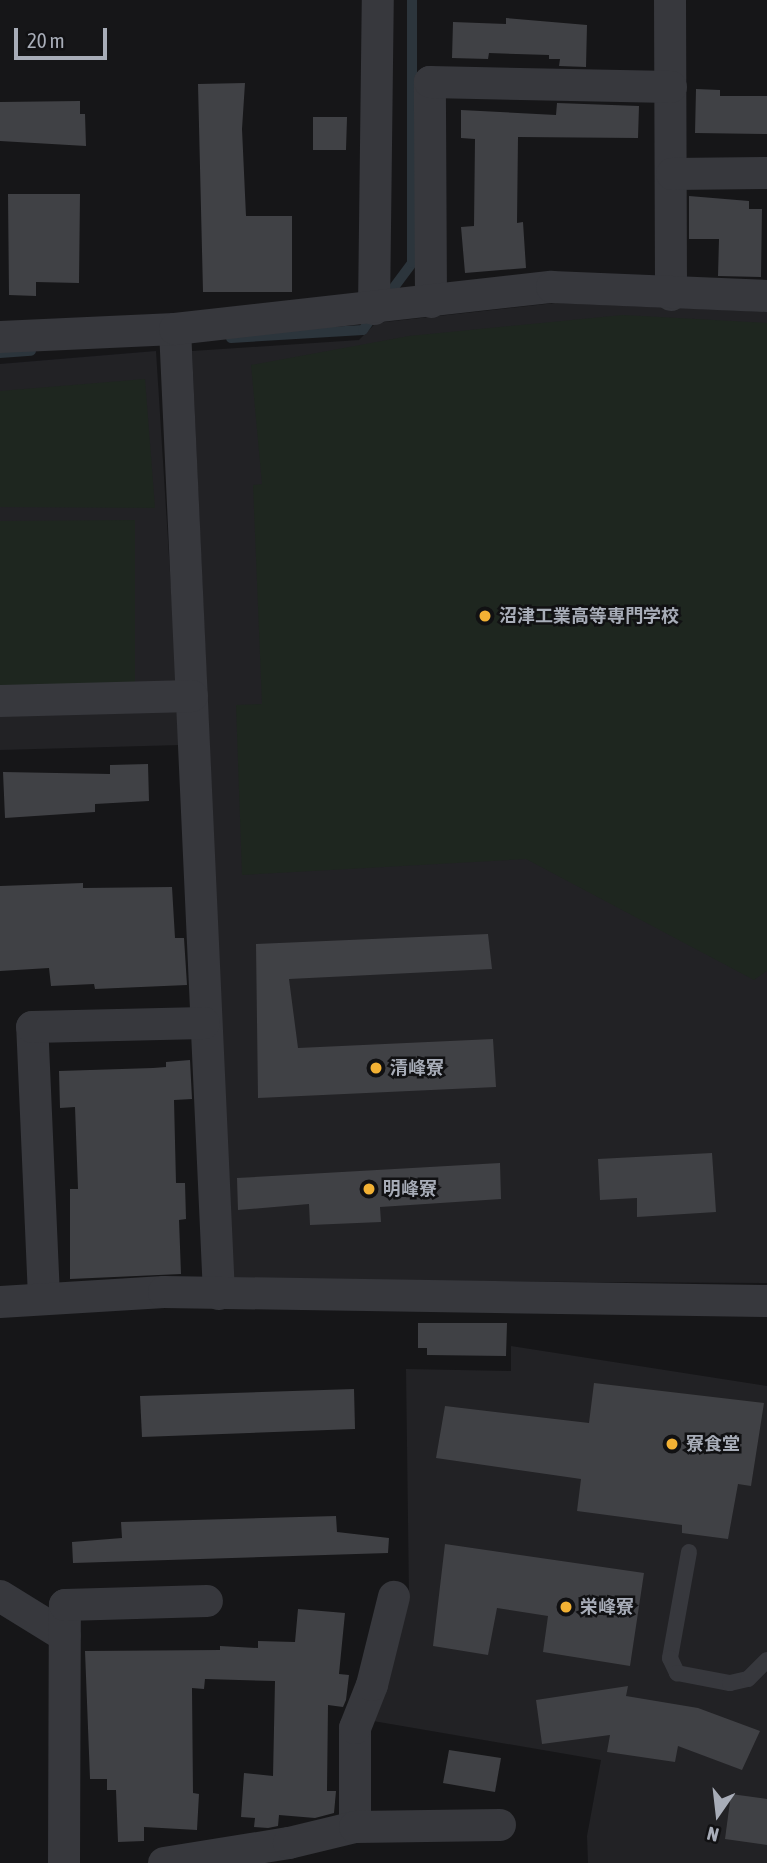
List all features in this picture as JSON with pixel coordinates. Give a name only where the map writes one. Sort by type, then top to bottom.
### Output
[{"type":"street","points":[[374,309],[378,0]]},
{"type":"street","points":[[670,0],[671,295]]},
{"type":"street","points":[[431,302],[430,82],[671,87]]},
{"type":"street","points":[[672,174],[767,173]]},
{"type":"street","points":[[0,337],[175,329],[374,309],[552,287],[671,295],[767,296]]},
{"type":"street","points":[[175,329],[204,1023],[219,1294]]},
{"type":"street","points":[[0,701],[192,696]]},
{"type":"street","points":[[44,1297],[32,1027],[204,1023]]},
{"type":"street","points":[[0,1302],[44,1297],[219,1294],[767,1301]]},
{"type":"street","points":[[0,1596],[65,1636]]},
{"type":"street","points":[[355,1827],[355,1728],[372,1685],[394,1597]]},
{"type":"street","points":[[64,1863],[65,1605],[207,1601]]},
{"type":"street","points":[[164,1863],[291,1853],[355,1827],[500,1825]]},
{"type":"lane","points":[[689,1552],[670,1658],[677,1673],[730,1683],[748,1679],[767,1660]]},
{"type":"shaded area","name":"沼津工業高等専門学校","points":[[555,303],[767,312],[767,1283],[233,1280],[192,351],[359,340],[376,323]]},
{"type":"shaded area","points":[[623,315],[767,323],[767,971],[754,980],[526,859],[242,875],[236,705],[262,704],[253,485],[262,484],[251,365],[409,336]]},
{"type":"shaded area","points":[[156,351],[181,745],[0,750],[0,364]]},
{"type":"shaded area","points":[[145,379],[155,508],[0,507],[0,391]]},
{"type":"shaded area","points":[[135,520],[135,687],[0,687],[0,521]]},
{"type":"shaded area","points":[[511,1346],[767,1386],[767,1863],[588,1863],[587,1836],[601,1760],[373,1721],[409,1597],[406,1369],[511,1371]]},
{"type":"building","points":[[506,18],[587,25],[586,67],[559,66],[560,59],[549,59],[549,55],[489,53],[488,59],[452,58],[453,22],[506,24]]},
{"type":"building","points":[[245,83],[242,129],[246,216],[292,216],[292,292],[203,292],[198,84]]},
{"type":"building","points":[[696,89],[720,90],[720,96],[767,96],[767,134],[695,133]]},
{"type":"building","points":[[80,101],[80,114],[85,114],[86,146],[0,141],[0,102]]},
{"type":"building","points":[[557,103],[639,106],[638,138],[518,137],[517,223],[523,222],[526,268],[465,273],[461,227],[474,226],[475,139],[461,138],[461,110],[556,115]]},
{"type":"building","points":[[313,117],[347,117],[346,150],[313,150]]},
{"type":"building","points":[[8,194],[80,194],[79,283],[36,282],[36,296],[9,295]]},
{"type":"building","points":[[689,196],[749,201],[749,209],[762,209],[761,277],[718,276],[719,239],[689,239]]},
{"type":"building","points":[[148,764],[149,801],[95,804],[95,812],[5,818],[3,772],[110,774],[110,765]]},
{"type":"building","points":[[83,883],[83,888],[172,887],[175,938],[184,938],[187,985],[95,989],[94,984],[51,986],[49,968],[0,971],[0,886]]},
{"type":"building","points":[[488,934],[492,969],[289,979],[298,1048],[493,1039],[496,1087],[258,1098],[256,944]]},
{"type":"building","points":[[190,1060],[192,1099],[174,1100],[176,1183],[185,1183],[186,1219],[179,1220],[181,1274],[70,1279],[70,1189],[78,1189],[75,1107],[60,1108],[59,1071],[166,1067],[166,1062]]},
{"type":"building","points":[[712,1153],[716,1212],[637,1217],[637,1198],[600,1200],[598,1159]]},
{"type":"building","name":"明峰寮","points":[[500,1163],[501,1199],[380,1207],[381,1222],[310,1225],[309,1204],[238,1210],[237,1178]]},
{"type":"building","points":[[418,1323],[507,1323],[506,1356],[427,1355],[427,1348],[418,1348]]},
{"type":"building","name":"寮食堂","points":[[594,1383],[764,1403],[751,1486],[738,1484],[728,1539],[682,1533],[682,1525],[577,1511],[581,1479],[436,1458],[445,1406],[589,1423]]},
{"type":"building","points":[[354,1389],[355,1429],[142,1437],[140,1396]]},
{"type":"building","points":[[336,1516],[337,1532],[389,1538],[388,1553],[73,1563],[72,1542],[122,1538],[121,1522]]},
{"type":"building","name":"栄峰寮","points":[[445,1544],[644,1573],[630,1666],[543,1652],[548,1616],[497,1608],[488,1655],[433,1646]]},
{"type":"building","points":[[298,1609],[345,1613],[339,1674],[349,1675],[346,1700],[343,1707],[328,1705],[327,1791],[336,1791],[334,1813],[315,1818],[279,1815],[278,1826],[268,1828],[254,1827],[255,1818],[241,1817],[244,1773],[273,1776],[275,1681],[205,1679],[204,1689],[192,1688],[193,1793],[199,1794],[197,1830],[144,1827],[144,1841],[118,1842],[116,1790],[107,1790],[107,1779],[90,1779],[85,1651],[220,1650],[220,1646],[258,1648],[258,1641],[295,1642]]},
{"type":"building","points":[[628,1686],[626,1696],[698,1708],[760,1731],[742,1770],[678,1746],[675,1762],[607,1752],[610,1735],[542,1744],[536,1700]]},
{"type":"building","points":[[449,1750],[501,1758],[495,1792],[443,1783]]},
{"type":"building","points":[[731,1794],[767,1799],[767,1845],[725,1839]]},
{"type":"waterway","points":[[386,298],[412,263],[412,0]]},
{"type":"waterway","points":[[231,338],[363,330],[375,313]]},
{"type":"waterway","points":[[0,353],[31,351]]},
{"type":"place","name":"沼津工業高等専門学校","points":[[485,616]]},
{"type":"place","name":"清峰寮","points":[[376,1068]]},
{"type":"place","name":"明峰寮","points":[[369,1189]]},
{"type":"place","name":"寮食堂","points":[[672,1444]]},
{"type":"place","name":"栄峰寮","points":[[566,1607]]}]
